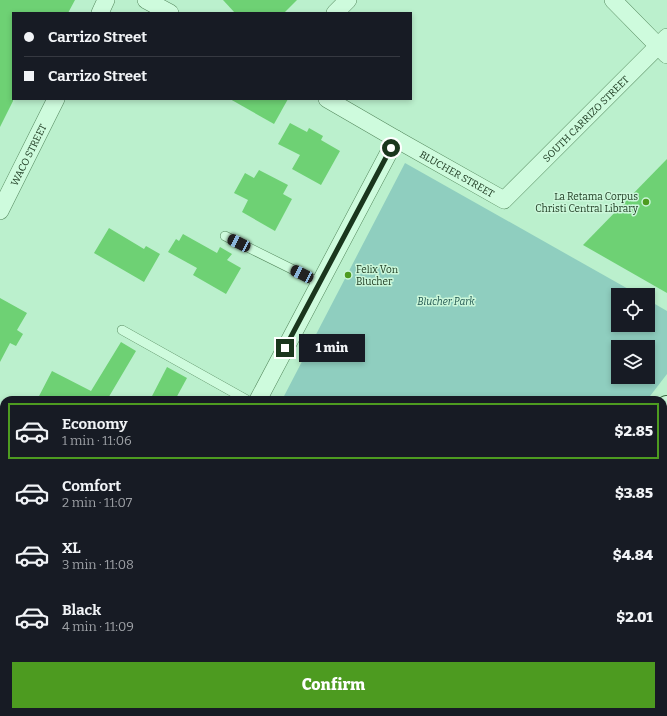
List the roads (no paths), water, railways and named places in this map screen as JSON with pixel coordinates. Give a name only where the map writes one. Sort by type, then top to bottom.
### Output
[{"type":"street","points":[[100,12],[106,0]]},
{"type":"street","points":[[146,0],[168,12]]},
{"type":"street","points":[[336,12],[348,0]]},
{"type":"street","points":[[613,0],[664,46]]},
{"type":"street","name":"SOUTH CARRIZO STREET","points":[[504,200],[664,46]]},
{"type":"street","name":"WACO STREET","points":[[0,210],[55,100]]},
{"type":"street","name":"BLUCHER STREET","points":[[329,100],[504,200]]},
{"type":"street","points":[[260,396],[396,139]]},
{"type":"lane","points":[[226,236],[320,283]]},
{"type":"lane","points":[[122,330],[240,396]]},
{"type":"place","name":"La Retama Corpus Christi Central Library","points":[[646,202]]},
{"type":"place","name":"Felix Von Blucher","points":[[348,275]]},
{"type":"park label","name":"Blucher Park","points":[[446,301]]}]
